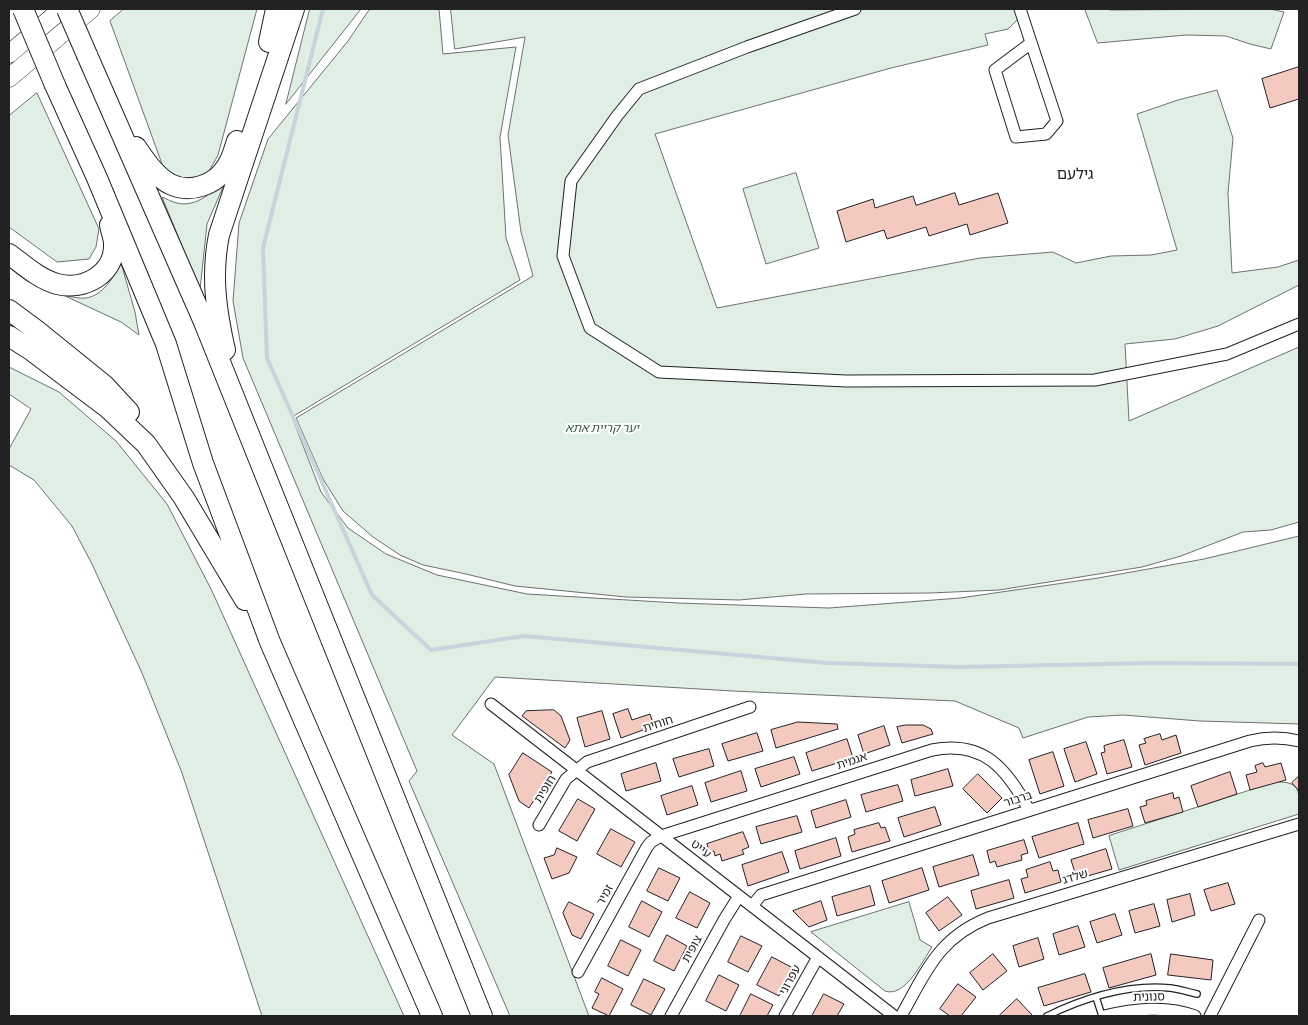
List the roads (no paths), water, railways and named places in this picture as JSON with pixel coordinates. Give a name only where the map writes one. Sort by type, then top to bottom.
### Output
[{"type":"highway","points":[[24,9],[151,306],[175,372],[203,464],[270,642],[432,1016]]},
{"type":"highway","points":[[67,9],[204,322],[482,1016]]},
{"type":"highway","points":[[269,42],[276,9]]},
{"type":"highway","points":[[110,110],[152,169],[162,178],[178,187],[195,188],[204,186],[220,175],[232,157],[281,9]]},
{"type":"highway","points":[[243,420],[216,310],[214,269],[216,252],[219,235],[294,9]]},
{"type":"highway","points":[[9,254],[42,278],[59,285],[81,286],[90,283],[100,276],[112,258],[114,245],[108,215],[97,178]]},
{"type":"highway","points":[[9,241],[48,273],[61,281],[81,286]]},
{"type":"highway","points":[[9,310],[104,385],[132,416],[146,444],[184,498],[270,642]]},
{"type":"highway","points":[[9,336],[31,350],[108,408],[146,444]]},
{"type":"main road","points":[[9,54],[62,9]]},
{"type":"main road","points":[[9,78],[90,9]]},
{"type":"street","points":[[855,9],[747,47],[639,89],[617,116],[571,181],[563,256],[590,328],[659,372],[846,381],[1096,380],[1228,354],[1299,324]]},
{"type":"street","points":[[1020,9],[1057,121],[1046,134],[1016,137],[996,70],[1031,43]]},
{"type":"street","name":"עייט","points":[[491,704],[894,1016]]},
{"type":"street","name":"חוחית","points":[[577,770],[593,760],[750,707]]},
{"type":"street","name":"ברבור","points":[[752,906],[761,895],[1250,741],[1268,737],[1299,742]]},
{"type":"street","name":"אגמית","points":[[661,836],[932,750],[945,748],[959,748],[975,752],[999,766],[1016,786],[1029,810]]},
{"type":"street","name":"חופית","points":[[539,825],[561,787],[577,770]]},
{"type":"street","name":"שלדג","points":[[901,1016],[941,949],[974,923],[1299,824]]},
{"type":"street","name":"זמיר","points":[[578,972],[647,847],[661,836]]},
{"type":"street","name":"צופית","points":[[671,1016],[724,920],[740,896]]},
{"type":"street","points":[[1210,1016],[1259,920]]},
{"type":"street","name":"עפרוני","points":[[786,1016],[818,957]]},
{"type":"street","name":"סנונית","points":[[1103,1016],[1147,1009],[1187,1013],[1195,1016]]},
{"type":"lane","points":[[1047,1016],[1068,1006],[1118,991],[1170,988],[1197,994]]},
{"type":"lane","points":[[1096,997],[1103,1016]]},
{"type":"waterway","points":[[323,9],[263,248],[267,358],[372,595],[431,650],[524,636],[827,663],[961,667],[1153,663],[1299,664]]},
{"type":"district","name":"גילעם","points":[[1075,174]]},
{"type":"park label","name":"יער קריית אתא","points":[[602,428]]}]
